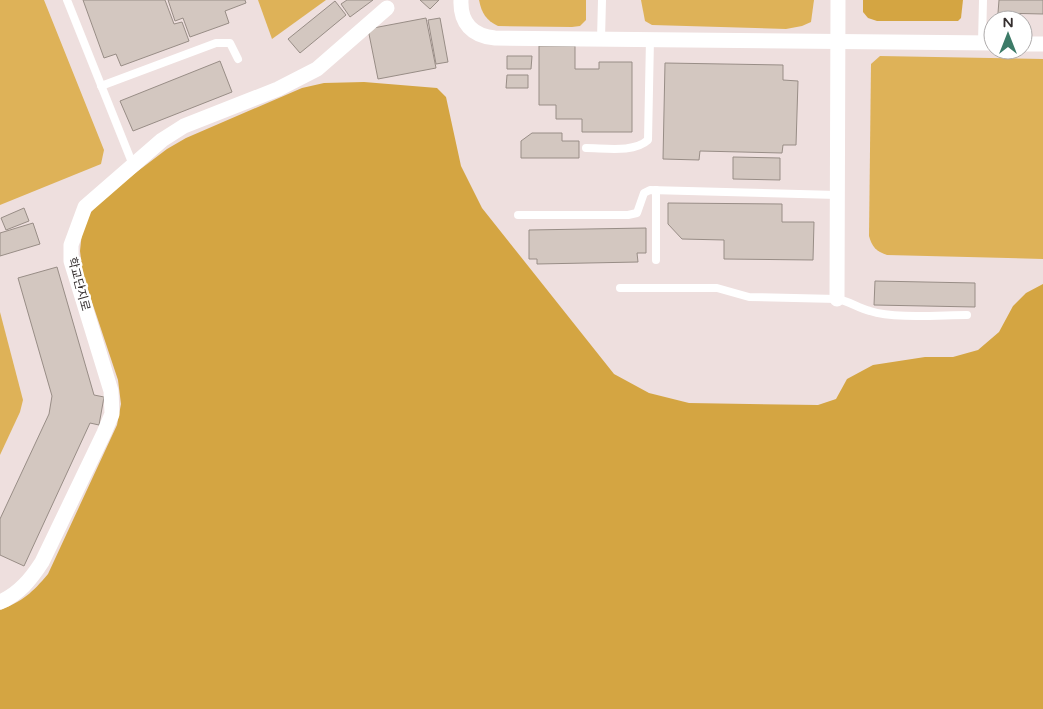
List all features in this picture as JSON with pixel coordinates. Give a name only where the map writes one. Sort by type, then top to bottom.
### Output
[{"type":"street","points":[[461,0],[462,18],[467,26],[484,37],[983,43]]},
{"type":"street","points":[[837,299],[838,0]]},
{"type":"street","name":"학교단지로","points":[[0,602],[12,597],[24,586],[42,562],[112,414],[111,391],[71,261],[71,245],[85,207],[162,140],[184,126],[278,89],[317,69],[387,8]]},
{"type":"lane","points":[[67,0],[132,165]]},
{"type":"lane","points":[[601,39],[602,0]]},
{"type":"lane","points":[[586,148],[630,148],[642,146],[648,140],[650,39]]},
{"type":"lane","points":[[101,86],[224,42],[230,43],[238,59]]},
{"type":"lane","points":[[518,215],[628,215],[637,213],[644,193],[656,190],[837,196]]},
{"type":"lane","points":[[656,190],[656,260]]},
{"type":"lane","points":[[620,288],[717,288],[748,297],[837,299],[849,301],[869,311],[883,314],[967,315]]},
{"type":"shaded area","points":[[0,0],[44,0],[104,150],[101,164],[0,205]]},
{"type":"shaded area","points":[[258,0],[326,0],[272,39]]},
{"type":"shaded area","points":[[479,0],[586,0],[586,20],[580,26],[572,27],[498,26],[485,16]]},
{"type":"shaded area","points":[[641,0],[814,0],[811,22],[786,29],[652,25],[645,21]]},
{"type":"shaded area","points":[[863,0],[963,0],[961,18],[958,21],[877,21],[868,18],[863,12]]},
{"type":"shaded area","points":[[880,56],[983,58],[983,60],[1043,59],[1043,259],[887,255],[873,246],[869,236],[871,64]]},
{"type":"shaded area","points":[[364,82],[437,88],[446,97],[461,166],[482,208],[614,374],[649,393],[689,403],[818,405],[836,399],[847,379],[873,365],[925,357],[953,357],[978,350],[999,332],[1013,306],[1026,293],[1043,284],[1043,709],[0,709],[0,610],[27,596],[48,574],[117,425],[121,404],[118,380],[83,275],[80,251],[82,232],[90,213],[105,196],[167,149],[186,138],[302,88],[324,83]]},
{"type":"shaded area","points":[[0,312],[23,400],[20,412],[0,455]]},
{"type":"building","points":[[83,0],[165,0],[174,24],[182,22],[189,41],[121,66],[116,54],[104,58]]},
{"type":"building","points":[[168,0],[245,0],[246,3],[225,11],[229,23],[190,37],[183,18],[175,21]]},
{"type":"building","points":[[347,0],[373,0],[350,17],[341,4]]},
{"type":"building","points":[[420,0],[439,0],[430,9]]},
{"type":"building","points":[[999,0],[1043,0],[1043,14],[1033,14],[1033,10],[998,10]]},
{"type":"building","points":[[335,1],[346,15],[300,53],[288,39]]},
{"type":"building","points":[[426,18],[436,68],[378,79],[368,29]]},
{"type":"building","points":[[440,18],[448,62],[436,64],[428,20]]},
{"type":"building","points":[[539,46],[575,46],[575,69],[599,69],[599,62],[632,62],[632,132],[582,132],[582,119],[556,119],[556,105],[539,105]]},
{"type":"building","points":[[507,56],[532,56],[531,69],[507,69]]},
{"type":"building","points":[[220,61],[232,92],[133,131],[120,101]]},
{"type":"building","points":[[665,63],[783,65],[783,80],[798,81],[796,145],[783,145],[782,153],[700,151],[699,160],[663,159]]},
{"type":"building","points":[[507,75],[528,75],[528,88],[506,88]]},
{"type":"building","points":[[532,133],[562,133],[562,141],[579,141],[579,158],[521,158],[521,141]]},
{"type":"building","points":[[733,157],[780,158],[780,180],[733,179]]},
{"type":"building","points":[[668,203],[782,204],[782,222],[814,222],[813,260],[724,259],[724,240],[682,239],[668,224]]},
{"type":"building","points":[[24,208],[29,221],[6,230],[1,218]]},
{"type":"building","points":[[33,223],[40,244],[0,256],[0,233]]},
{"type":"building","points":[[646,228],[646,253],[637,253],[638,262],[537,264],[537,259],[529,259],[529,230]]},
{"type":"building","points":[[57,267],[94,395],[104,397],[99,425],[90,423],[24,566],[0,555],[0,519],[49,414],[52,396],[18,278]]},
{"type":"building","points":[[875,281],[975,283],[975,307],[874,305]]}]
